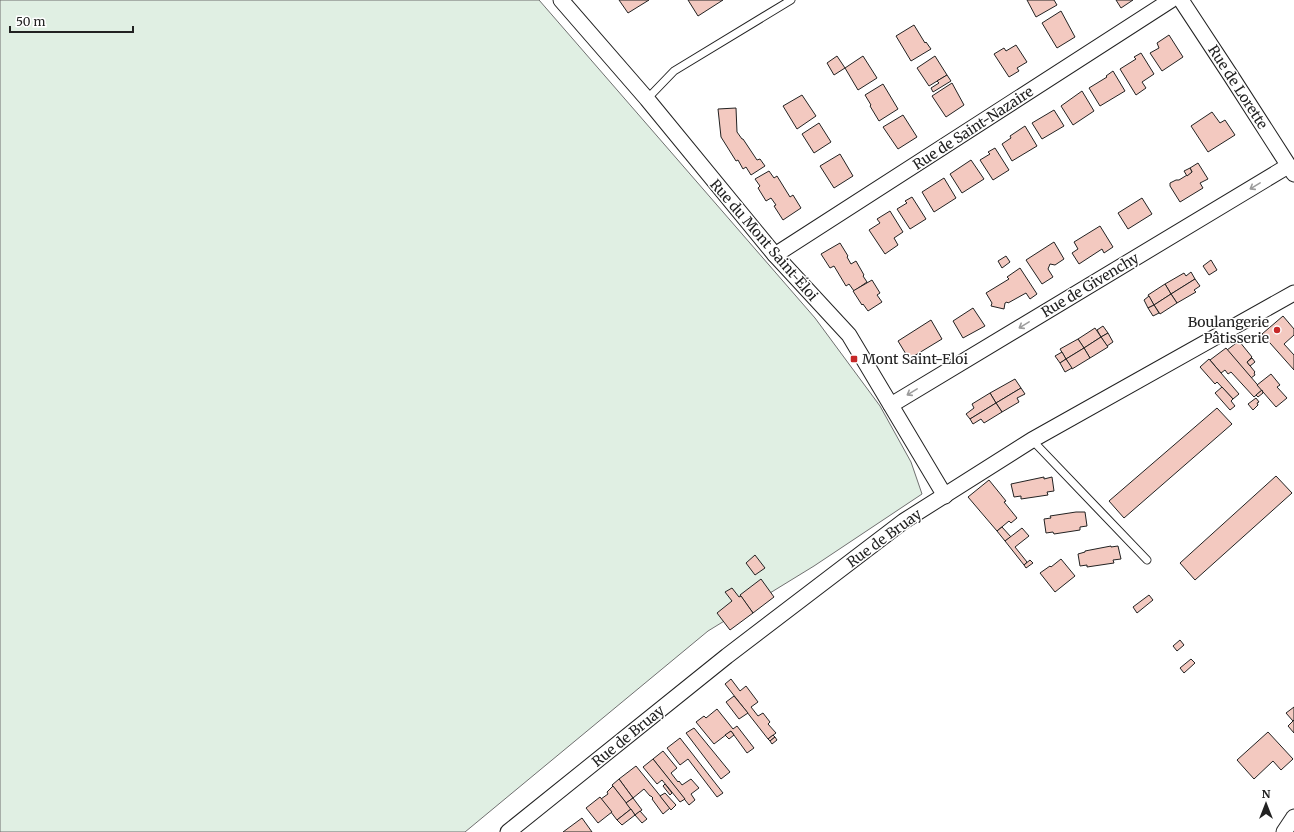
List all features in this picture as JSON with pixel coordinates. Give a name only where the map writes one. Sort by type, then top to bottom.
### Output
[{"type":"street","name":"Rue du Mont Saint-Éloi","points":[[561,0],[647,99],[775,255],[849,335],[945,496]]},
{"type":"street","name":"Rue de Saint-Nazaire","points":[[775,255],[1171,0]]},
{"type":"street","name":"Rue de Lorette","points":[[1181,0],[1232,76],[1291,170]]},
{"type":"street","name":"Rue de Givenchy","points":[[891,405],[1291,170]]},
{"type":"street","name":"Rue de Bruay","points":[[508,832],[727,656],[904,521],[1032,440],[1294,293]]},
{"type":"street","points":[[1284,832],[1294,817]]},
{"type":"lane","points":[[647,99],[674,71],[791,0]]},
{"type":"lane","points":[[1032,440],[1147,560]]},
{"type":"green space","points":[[0,0],[539,0],[815,318],[880,406],[911,462],[922,494],[814,566],[708,631],[465,832],[0,832]]},
{"type":"building","points":[[619,0],[649,0],[628,13]]},
{"type":"building","points":[[688,0],[723,0],[698,16]]},
{"type":"building","points":[[1027,0],[1054,0],[1057,5],[1036,17]]},
{"type":"building","points":[[1116,0],[1133,0],[1121,8]]},
{"type":"building","points":[[1061,11],[1075,37],[1057,48],[1042,23]]},
{"type":"building","points":[[914,25],[925,43],[926,42],[931,49],[911,61],[896,36]]},
{"type":"building","points":[[1169,35],[1183,57],[1162,71],[1150,53],[1159,48],[1157,43]]},
{"type":"building","points":[[1016,45],[1027,62],[1017,68],[1019,71],[1009,77],[994,54],[1004,48],[1006,51]]},
{"type":"building","points":[[1141,53],[1154,74],[1142,82],[1146,88],[1136,95],[1120,69],[1136,59],[1134,57]]},
{"type":"building","points":[[837,56],[845,68],[834,75],[827,63]]},
{"type":"building","points":[[863,56],[877,78],[858,90],[845,68]]},
{"type":"building","points":[[935,56],[947,75],[929,86],[917,68]]},
{"type":"building","points":[[1113,71],[1125,91],[1100,106],[1089,88],[1107,77],[1106,76]]},
{"type":"building","points":[[947,75],[951,81],[933,92],[931,88],[939,83],[937,81]]},
{"type":"building","points":[[952,83],[964,105],[946,117],[932,96]]},
{"type":"building","points":[[883,84],[898,109],[879,121],[865,95]]},
{"type":"building","points":[[1082,91],[1094,111],[1073,125],[1061,106]]},
{"type":"building","points":[[802,95],[816,116],[797,129],[783,106]]},
{"type":"building","points":[[736,108],[737,132],[757,160],[760,159],[765,166],[751,175],[746,167],[743,169],[738,160],[736,161],[721,137],[718,109]]},
{"type":"building","points":[[1054,110],[1064,126],[1042,139],[1032,123]]},
{"type":"building","points":[[1212,112],[1220,123],[1225,120],[1235,135],[1208,152],[1191,126]]},
{"type":"building","points":[[903,115],[917,137],[898,149],[883,127]]},
{"type":"building","points":[[819,123],[831,142],[814,153],[802,134]]},
{"type":"building","points":[[1025,126],[1037,146],[1012,161],[1002,144],[1011,138],[1010,136]]},
{"type":"building","points":[[995,148],[1009,170],[993,180],[980,160],[990,154],[988,152]]},
{"type":"building","points":[[840,154],[853,176],[834,188],[820,166]]},
{"type":"building","points":[[971,160],[984,179],[962,193],[950,174]]},
{"type":"building","points":[[1198,163],[1208,179],[1200,183],[1203,188],[1180,202],[1170,186],[1170,183],[1179,180],[1192,172],[1190,168]]},
{"type":"building","points":[[1190,168],[1192,172],[1187,176],[1184,171]]},
{"type":"building","points":[[769,171],[774,178],[777,176],[790,197],[793,195],[801,208],[783,220],[771,198],[766,201],[758,188],[760,186],[755,179]]},
{"type":"building","points":[[944,178],[956,198],[934,212],[922,192]]},
{"type":"building","points":[[912,197],[926,219],[910,229],[897,209],[907,203],[905,201]]},
{"type":"building","points":[[1142,198],[1152,214],[1128,229],[1118,213]]},
{"type":"building","points":[[890,211],[903,232],[894,238],[898,245],[885,254],[869,230],[880,223],[877,219]]},
{"type":"building","points":[[1100,226],[1113,247],[1104,253],[1102,249],[1079,264],[1072,253],[1078,249],[1074,242]]},
{"type":"building","points":[[1054,242],[1064,259],[1055,265],[1050,264],[1048,269],[1053,277],[1042,284],[1026,260]]},
{"type":"building","points":[[840,243],[851,264],[856,261],[867,282],[854,291],[849,284],[846,286],[834,266],[830,268],[821,254]]},
{"type":"building","points":[[1006,256],[1010,262],[1002,268],[998,261]]},
{"type":"building","points":[[1211,260],[1217,270],[1209,275],[1203,266]]},
{"type":"building","points":[[1020,268],[1037,294],[1030,299],[1026,293],[1008,303],[1005,303],[1004,309],[991,306],[992,303],[986,293],[1009,279],[1007,277]]},
{"type":"building","points":[[1191,272],[1195,279],[1171,294],[1165,284],[1184,273],[1186,276]]},
{"type":"building","points":[[1195,279],[1200,286],[1194,290],[1196,292],[1177,303],[1171,294]]},
{"type":"building","points":[[872,280],[880,293],[877,295],[882,302],[868,311],[853,291]]},
{"type":"building","points":[[1165,284],[1171,294],[1154,305],[1148,295]]},
{"type":"building","points":[[1171,294],[1177,303],[1160,314],[1154,305]]},
{"type":"building","points":[[1149,296],[1154,305],[1148,308],[1144,300]]},
{"type":"building","points":[[1154,305],[1159,313],[1153,316],[1148,308]]},
{"type":"building","points":[[973,308],[985,326],[963,338],[953,321]]},
{"type":"building","points":[[1283,316],[1294,329],[1294,335],[1284,344],[1294,355],[1294,370],[1262,334]]},
{"type":"building","points":[[931,320],[942,339],[909,359],[898,341]]},
{"type":"building","points":[[1103,326],[1108,333],[1101,337],[1097,330]]},
{"type":"building","points":[[1095,328],[1101,337],[1084,348],[1078,339]]},
{"type":"building","points":[[1108,333],[1113,342],[1107,346],[1101,337]]},
{"type":"building","points":[[1101,337],[1108,347],[1090,358],[1084,348]]},
{"type":"building","points":[[1078,339],[1084,348],[1066,359],[1060,349]]},
{"type":"building","points":[[1239,341],[1252,357],[1247,362],[1255,372],[1255,375],[1251,378],[1227,350]]},
{"type":"building","points":[[1084,348],[1090,358],[1072,369],[1066,359]]},
{"type":"building","points":[[1226,348],[1262,390],[1254,397],[1231,372],[1228,374],[1225,370],[1221,373],[1210,360]]},
{"type":"building","points":[[1062,352],[1066,359],[1060,363],[1055,356]]},
{"type":"building","points":[[1252,358],[1255,362],[1250,366],[1247,362]]},
{"type":"building","points":[[1066,359],[1072,368],[1065,372],[1060,363]]},
{"type":"building","points":[[1209,359],[1239,394],[1233,399],[1217,382],[1215,384],[1200,367]]},
{"type":"building","points":[[1271,374],[1280,385],[1277,387],[1287,398],[1276,407],[1257,385]]},
{"type":"building","points":[[1015,379],[1021,388],[996,403],[990,393]]},
{"type":"building","points":[[1222,387],[1233,399],[1231,401],[1235,406],[1230,410],[1215,393]]},
{"type":"building","points":[[1021,388],[1025,394],[1017,398],[1019,402],[1002,412],[996,403]]},
{"type":"building","points":[[1262,390],[1263,393],[1258,397],[1256,395]]},
{"type":"building","points":[[990,393],[996,403],[970,419],[966,414],[974,408],[972,404]]},
{"type":"building","points":[[1256,398],[1259,402],[1253,410],[1248,404]]},
{"type":"building","points":[[996,403],[1002,412],[984,423],[981,419],[973,424],[970,419]]},
{"type":"building","points":[[1217,408],[1232,424],[1124,518],[1109,501]]},
{"type":"building","points":[[1276,476],[1292,493],[1195,580],[1180,563]]},
{"type":"building","points":[[1044,477],[1044,479],[1052,477],[1054,491],[1047,492],[1048,495],[1021,499],[1021,496],[1014,497],[1011,484]]},
{"type":"building","points":[[989,480],[1006,501],[1004,502],[1017,518],[1011,523],[1009,521],[997,531],[968,497]]},
{"type":"building","points":[[1085,512],[1087,526],[1080,527],[1080,530],[1054,534],[1053,532],[1046,533],[1044,519],[1051,518],[1050,516]]},
{"type":"building","points":[[1002,527],[1011,537],[1005,541],[997,531]]},
{"type":"building","points":[[1022,528],[1029,536],[1015,547],[1027,562],[1024,565],[1005,541]]},
{"type":"building","points":[[1118,546],[1121,559],[1113,560],[1114,563],[1087,567],[1087,565],[1080,566],[1078,554],[1085,551]]},
{"type":"building","points":[[755,555],[765,568],[755,575],[746,563]]},
{"type":"building","points":[[1061,559],[1075,576],[1055,592],[1040,573]]},
{"type":"building","points":[[1030,560],[1033,563],[1026,568],[1024,565]]},
{"type":"building","points":[[761,579],[774,597],[753,613],[740,595]]},
{"type":"building","points":[[732,588],[739,597],[741,596],[753,613],[730,630],[717,613],[732,601],[725,592]]},
{"type":"building","points":[[1149,595],[1153,600],[1137,613],[1133,607]]},
{"type":"building","points":[[1180,640],[1184,645],[1177,651],[1173,646]]},
{"type":"building","points":[[1191,659],[1195,663],[1184,673],[1180,668]]},
{"type":"building","points":[[731,679],[740,691],[746,686],[758,702],[751,707],[758,716],[763,713],[770,722],[768,724],[776,733],[768,739],[725,684]]},
{"type":"building","points":[[734,696],[748,713],[739,719],[726,702]]},
{"type":"building","points":[[1294,707],[1294,720],[1293,721],[1286,713]]},
{"type":"building","points":[[717,709],[733,729],[737,726],[754,748],[747,753],[731,731],[714,744],[696,722],[704,716],[706,718]]},
{"type":"building","points":[[1294,720],[1294,733],[1288,726]]},
{"type":"building","points":[[694,728],[730,772],[721,779],[686,733]]},
{"type":"building","points":[[731,731],[734,735],[729,739],[725,735]]},
{"type":"building","points":[[1268,732],[1293,759],[1281,770],[1273,761],[1254,779],[1237,760]]},
{"type":"building","points":[[773,735],[775,737],[770,741],[768,739]]},
{"type":"building","points":[[775,737],[777,740],[772,744],[770,741]]},
{"type":"building","points":[[680,738],[723,793],[717,797],[688,759],[680,765],[667,748]]},
{"type":"building","points":[[663,751],[677,768],[671,773],[678,782],[679,781],[682,785],[691,779],[699,788],[691,794],[695,800],[689,805],[653,759]]},
{"type":"building","points":[[653,759],[685,799],[680,802],[662,780],[657,784],[643,767]]},
{"type":"building","points":[[636,766],[670,808],[663,814],[652,799],[653,798],[644,789],[633,798],[619,779]]},
{"type":"building","points":[[619,779],[633,798],[626,803],[612,785]]},
{"type":"building","points":[[665,784],[672,793],[670,795],[663,786]]},
{"type":"building","points":[[613,786],[631,809],[617,820],[601,799],[608,794],[607,792]]},
{"type":"building","points":[[665,793],[676,805],[671,810],[660,796]]},
{"type":"building","points":[[600,797],[612,812],[598,823],[586,808]]},
{"type":"building","points":[[633,798],[642,810],[635,815],[626,803]]},
{"type":"building","points":[[631,809],[635,815],[622,825],[617,820]]},
{"type":"building","points":[[640,811],[647,819],[642,823],[635,815]]},
{"type":"building","points":[[582,818],[592,832],[563,832]]},
{"type":"place","name":"Boulangerie Pâtisserie","points":[[1277,330]]},
{"type":"place","name":"Mont Saint-Eloi","points":[[854,359]]}]
